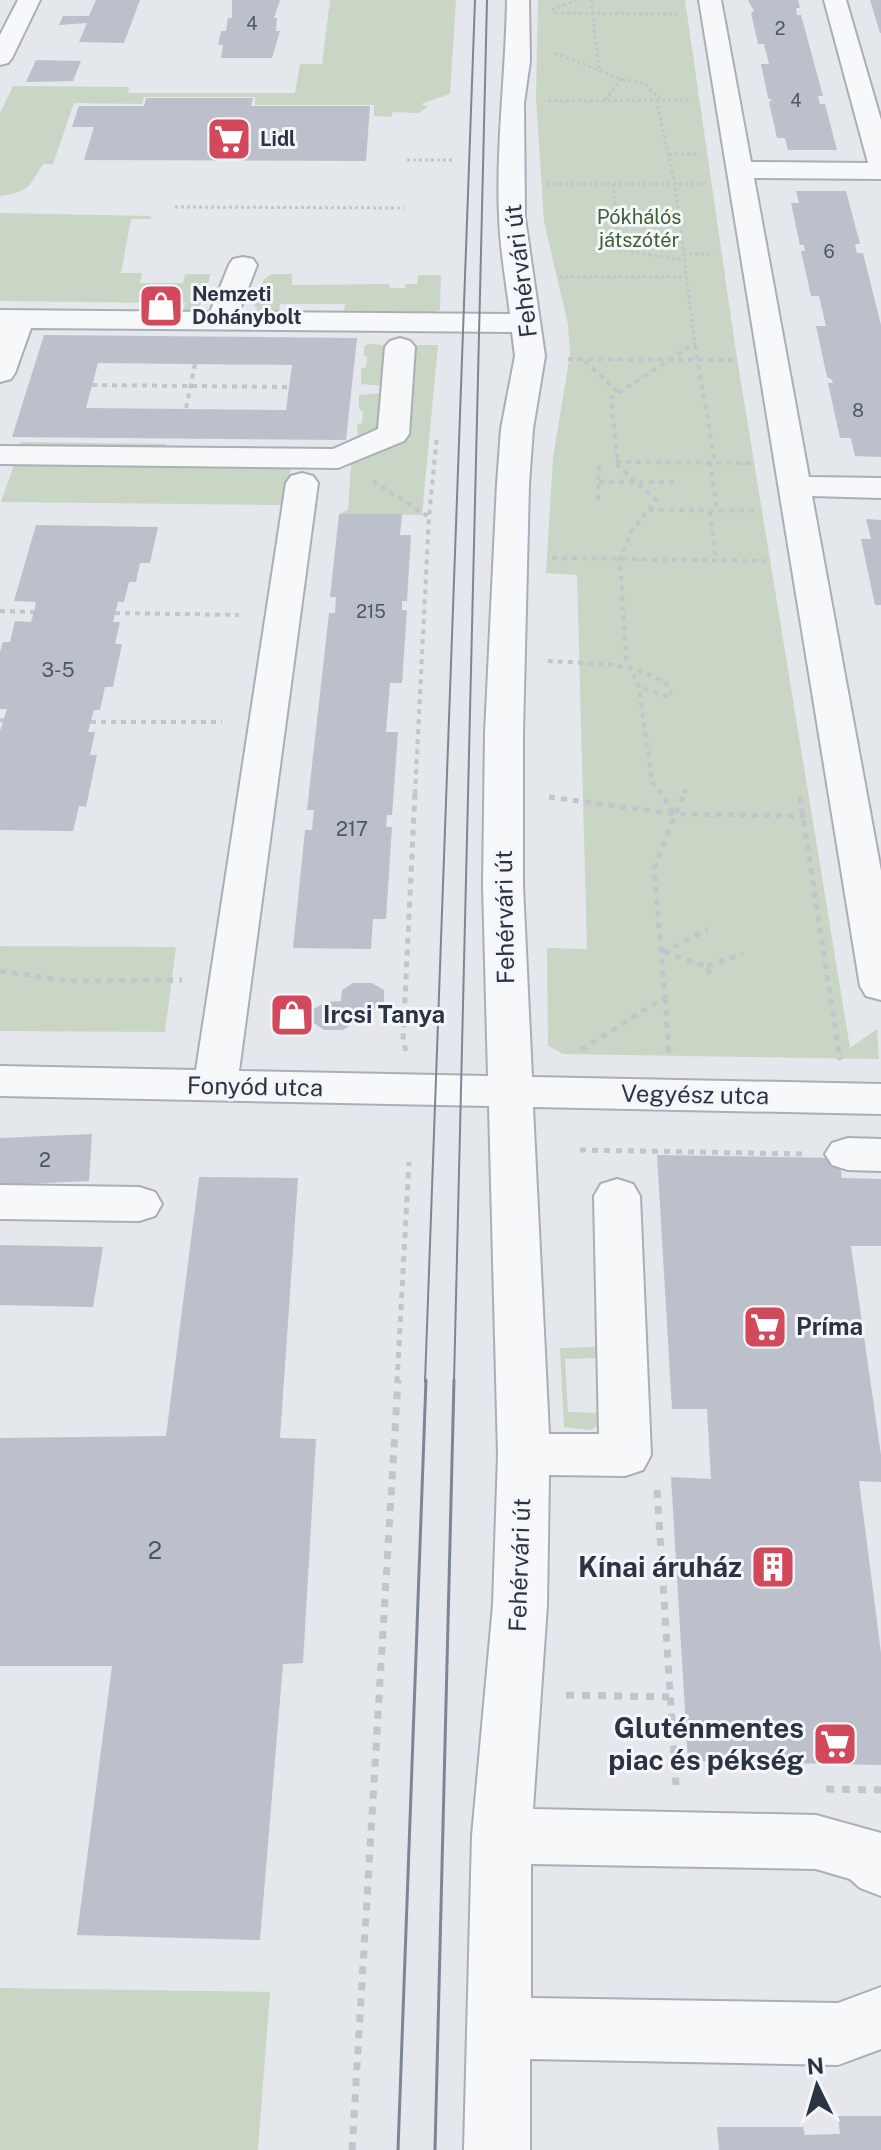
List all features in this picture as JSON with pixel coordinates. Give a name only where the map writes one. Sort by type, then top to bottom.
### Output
[{"type":"street","points":[[0,58],[29,0]]},
{"type":"street","name":"Fehérvári út","points":[[497,2150],[502,1836],[520,1605],[524,1454],[503,886],[504,733],[513,484],[517,429],[530,356],[512,218],[512,103],[518,61],[518,0]]},
{"type":"street","points":[[710,0],[881,986]]},
{"type":"street","points":[[835,0],[881,164]]},
{"type":"street","points":[[740,170],[881,171]]},
{"type":"street","points":[[221,321],[243,265]]},
{"type":"street","points":[[0,373],[10,319],[527,323]]},
{"type":"street","points":[[0,455],[338,459],[393,434],[400,347]]},
{"type":"street","points":[[215,1087],[302,483]]},
{"type":"street","points":[[795,486],[881,488]]},
{"type":"street","name":"Fonyód utca","points":[[0,1081],[510,1091]]},
{"type":"street","name":"Vegyész utca","points":[[510,1091],[881,1099]]},
{"type":"street","points":[[524,1454],[625,1455],[617,1196]]},
{"type":"street","points":[[0,1202],[139,1204]]},
{"type":"street","points":[[502,1836],[816,1842],[868,1856],[881,1868]]},
{"type":"street","points":[[497,2028],[838,2034],[881,2018]]},
{"type":"path","points":[[577,0],[546,13],[678,14]]},
{"type":"path","points":[[591,0],[599,69]]},
{"type":"path","points":[[548,50],[621,79],[645,84],[658,100],[675,184],[717,511]]},
{"type":"path","points":[[605,101],[621,79]]},
{"type":"path","points":[[546,101],[668,100]]},
{"type":"path","points":[[407,160],[452,160]]},
{"type":"path","points":[[537,184],[675,184]]},
{"type":"path","points":[[613,184],[619,250],[684,260]]},
{"type":"path","points":[[175,207],[404,208]]},
{"type":"path","points":[[683,254],[720,254]]},
{"type":"path","points":[[553,277],[686,277]]},
{"type":"path","points":[[675,814],[652,782],[639,687],[626,658],[620,559],[631,532],[656,500],[616,462],[611,398],[695,345]]},
{"type":"path","points":[[563,359],[735,360]]},
{"type":"path","points":[[584,360],[619,393]]},
{"type":"path","points":[[186,408],[195,364]]},
{"type":"path","points":[[92,385],[289,387]]},
{"type":"path","points":[[410,1064],[403,1040],[429,517],[438,421]]},
{"type":"path","points":[[338,459],[429,517]]},
{"type":"path","points":[[598,500],[599,461]]},
{"type":"path","points":[[616,462],[751,463]]},
{"type":"path","points":[[599,482],[678,482]]},
{"type":"path","points":[[648,510],[758,511]]},
{"type":"path","points":[[710,511],[716,560]]},
{"type":"path","points":[[539,558],[766,561]]},
{"type":"path","points":[[0,611],[34,612]]},
{"type":"path","points":[[115,613],[239,615]]},
{"type":"path","points":[[540,661],[631,670],[663,679],[671,688],[670,697],[639,687]]},
{"type":"path","points":[[91,722],[222,722]]},
{"type":"path","points":[[669,1064],[663,953],[654,869],[688,785]]},
{"type":"path","points":[[540,796],[675,814],[802,816]]},
{"type":"path","points":[[663,953],[708,929]]},
{"type":"path","points":[[663,953],[706,966],[743,954]]},
{"type":"path","points":[[706,966],[710,977]]},
{"type":"path","points":[[0,971],[23,977],[105,981],[182,980]]},
{"type":"path","points":[[575,1054],[665,997]]},
{"type":"path","points":[[659,1151],[865,1154]]},
{"type":"path","points":[[352,2150],[409,1162]]},
{"type":"path","points":[[625,1455],[656,1482],[674,1785],[689,1785]]},
{"type":"path","points":[[551,1695],[669,1697]]},
{"type":"path","points":[[815,1789],[881,1790]]},
{"type":"green space","points":[[330,0],[456,0],[450,94],[421,104],[428,107],[418,113],[393,112],[391,117],[374,116],[374,105],[255,105],[255,97],[144,97],[142,104],[74,103],[53,164],[43,164],[23,190],[0,196],[0,113],[13,86],[129,87],[128,93],[295,93],[300,64],[322,64]]},
{"type":"green space","name":"Pókhálós játszótér","points":[[538,0],[685,0],[736,352],[850,1048],[877,1029],[879,1059],[563,1054],[548,1046],[547,948],[587,949],[577,575],[546,573],[553,458],[570,354],[568,324],[544,222],[536,97]]},
{"type":"green space","points":[[0,213],[150,216],[153,219],[131,219],[121,273],[142,273],[140,283],[183,283],[185,274],[211,274],[197,314],[183,313],[185,303],[171,300],[170,303],[0,301]]},
{"type":"green space","points":[[272,274],[292,274],[292,285],[389,284],[390,288],[417,284],[418,275],[441,275],[440,310],[435,312],[435,316],[344,314],[345,304],[280,304],[279,313],[262,313],[254,306],[264,279]]},
{"type":"green space","points":[[388,345],[385,386],[361,384],[361,369],[366,367],[367,357],[364,356],[364,346]]},
{"type":"green space","points":[[413,345],[438,345],[422,515],[339,514],[348,510],[351,463],[407,436]]},
{"type":"green space","points":[[384,393],[381,431],[368,438],[358,437],[357,425],[362,423],[363,411],[359,409],[359,395]]},
{"type":"green space","points":[[21,442],[166,444],[165,451],[20,446]]},
{"type":"green space","points":[[15,462],[291,466],[285,505],[1,502]]},
{"type":"green space","points":[[0,946],[176,947],[165,1032],[0,1031]]},
{"type":"green space","points":[[595,1347],[600,1354],[596,1358],[565,1359],[568,1412],[603,1413],[603,1422],[591,1430],[564,1427],[560,1348]]},
{"type":"green space","points":[[0,1988],[270,1992],[258,2150],[0,2150]]},
{"type":"building","points":[[96,0],[140,0],[124,43],[79,42],[87,23],[59,25],[63,16],[89,16]]},
{"type":"building","points":[[232,0],[280,0],[274,18],[277,18],[276,31],[280,31],[272,58],[221,58],[223,45],[218,45],[221,31],[226,31],[228,18],[232,18]]},
{"type":"building","points":[[748,0],[798,0],[800,8],[796,8],[797,15],[801,15],[823,96],[818,96],[820,104],[825,104],[837,150],[788,150],[785,138],[777,138],[769,102],[772,100],[768,98],[761,64],[769,64],[764,44],[758,44],[751,13],[754,11]]},
{"type":"building","points":[[870,0],[881,0],[881,33],[880,33]]},
{"type":"building","points":[[36,60],[81,61],[73,81],[26,82]]},
{"type":"building","name":"Lidl","points":[[146,98],[253,98],[251,106],[370,106],[366,161],[84,160],[94,127],[72,127],[79,106],[144,106]]},
{"type":"building","points":[[796,191],[846,191],[860,244],[855,244],[857,253],[863,253],[881,325],[881,457],[855,456],[851,438],[840,438],[828,383],[833,383],[827,377],[816,326],[826,326],[819,296],[811,296],[801,251],[805,251],[804,245],[800,245],[791,203],[799,203]]},
{"type":"building","name":"Nemzeti Dohánybolt","points":[[148,303],[176,303],[175,308],[160,308],[159,313],[145,313]]},
{"type":"building","points":[[44,335],[357,338],[346,440],[12,437]],"holes":[[[98,363],[292,365],[286,410],[86,408]]]},
{"type":"building","points":[[339,514],[402,514],[400,535],[411,535],[407,601],[402,601],[402,610],[407,610],[402,683],[390,683],[386,732],[398,732],[392,815],[387,815],[386,827],[392,827],[386,919],[373,919],[371,949],[293,948],[305,830],[312,830],[314,810],[307,810],[329,613],[335,613],[336,597],[330,597]]},
{"type":"building","points":[[866,519],[881,520],[881,605],[875,605],[861,539],[871,539]]},
{"type":"building","points":[[36,525],[158,527],[150,563],[140,563],[136,582],[129,582],[124,602],[118,602],[113,622],[120,622],[115,644],[122,644],[113,687],[105,687],[100,710],[94,710],[88,732],[95,732],[90,755],[97,755],[86,807],[79,806],[73,831],[0,830],[0,731],[7,709],[0,709],[0,652],[3,642],[10,642],[15,621],[31,622],[34,612],[36,602],[14,601]]},
{"type":"building","points":[[353,983],[372,983],[384,990],[384,1003],[372,1011],[356,1011],[356,1022],[343,1030],[324,1030],[314,1023],[301,1030],[282,1030],[271,1022],[272,1008],[283,1001],[302,1001],[314,1009],[325,1002],[341,1001],[342,990]]},
{"type":"building","points":[[92,1134],[89,1181],[0,1185],[0,1138]]},
{"type":"building","points":[[657,1155],[839,1158],[842,1178],[881,1179],[881,1246],[851,1246],[881,1455],[881,1482],[859,1481],[881,1653],[881,1765],[688,1761],[671,1477],[711,1479],[707,1409],[672,1409]]},
{"type":"building","points":[[199,1177],[298,1178],[280,1438],[316,1439],[303,1663],[283,1664],[260,1940],[77,1935],[112,1666],[0,1666],[0,1438],[166,1436]]},
{"type":"building","points":[[0,1245],[103,1247],[93,1307],[0,1305]]},
{"type":"building","points":[[838,2116],[881,2116],[881,2150],[719,2150],[717,2127],[803,2127],[805,2135],[840,2134]]},
{"type":"tram line","points":[[425,1382],[475,0]]},
{"type":"tram line","points":[[454,1382],[487,0]]},
{"type":"tram line","points":[[398,2150],[426,1380]]},
{"type":"tram line","points":[[435,2150],[454,1380]]},
{"type":"place","name":"Lidl","points":[[229,139]]},
{"type":"place","name":"Nemzeti Dohánybolt","points":[[161,306]]},
{"type":"place","name":"Ircsi Tanya","points":[[292,1015]]},
{"type":"place","name":"Príma","points":[[765,1327]]},
{"type":"place","name":"Kínai áruház","points":[[773,1567]]},
{"type":"place","name":"Gluténmentes piac és pékség","points":[[835,1744]]}]
